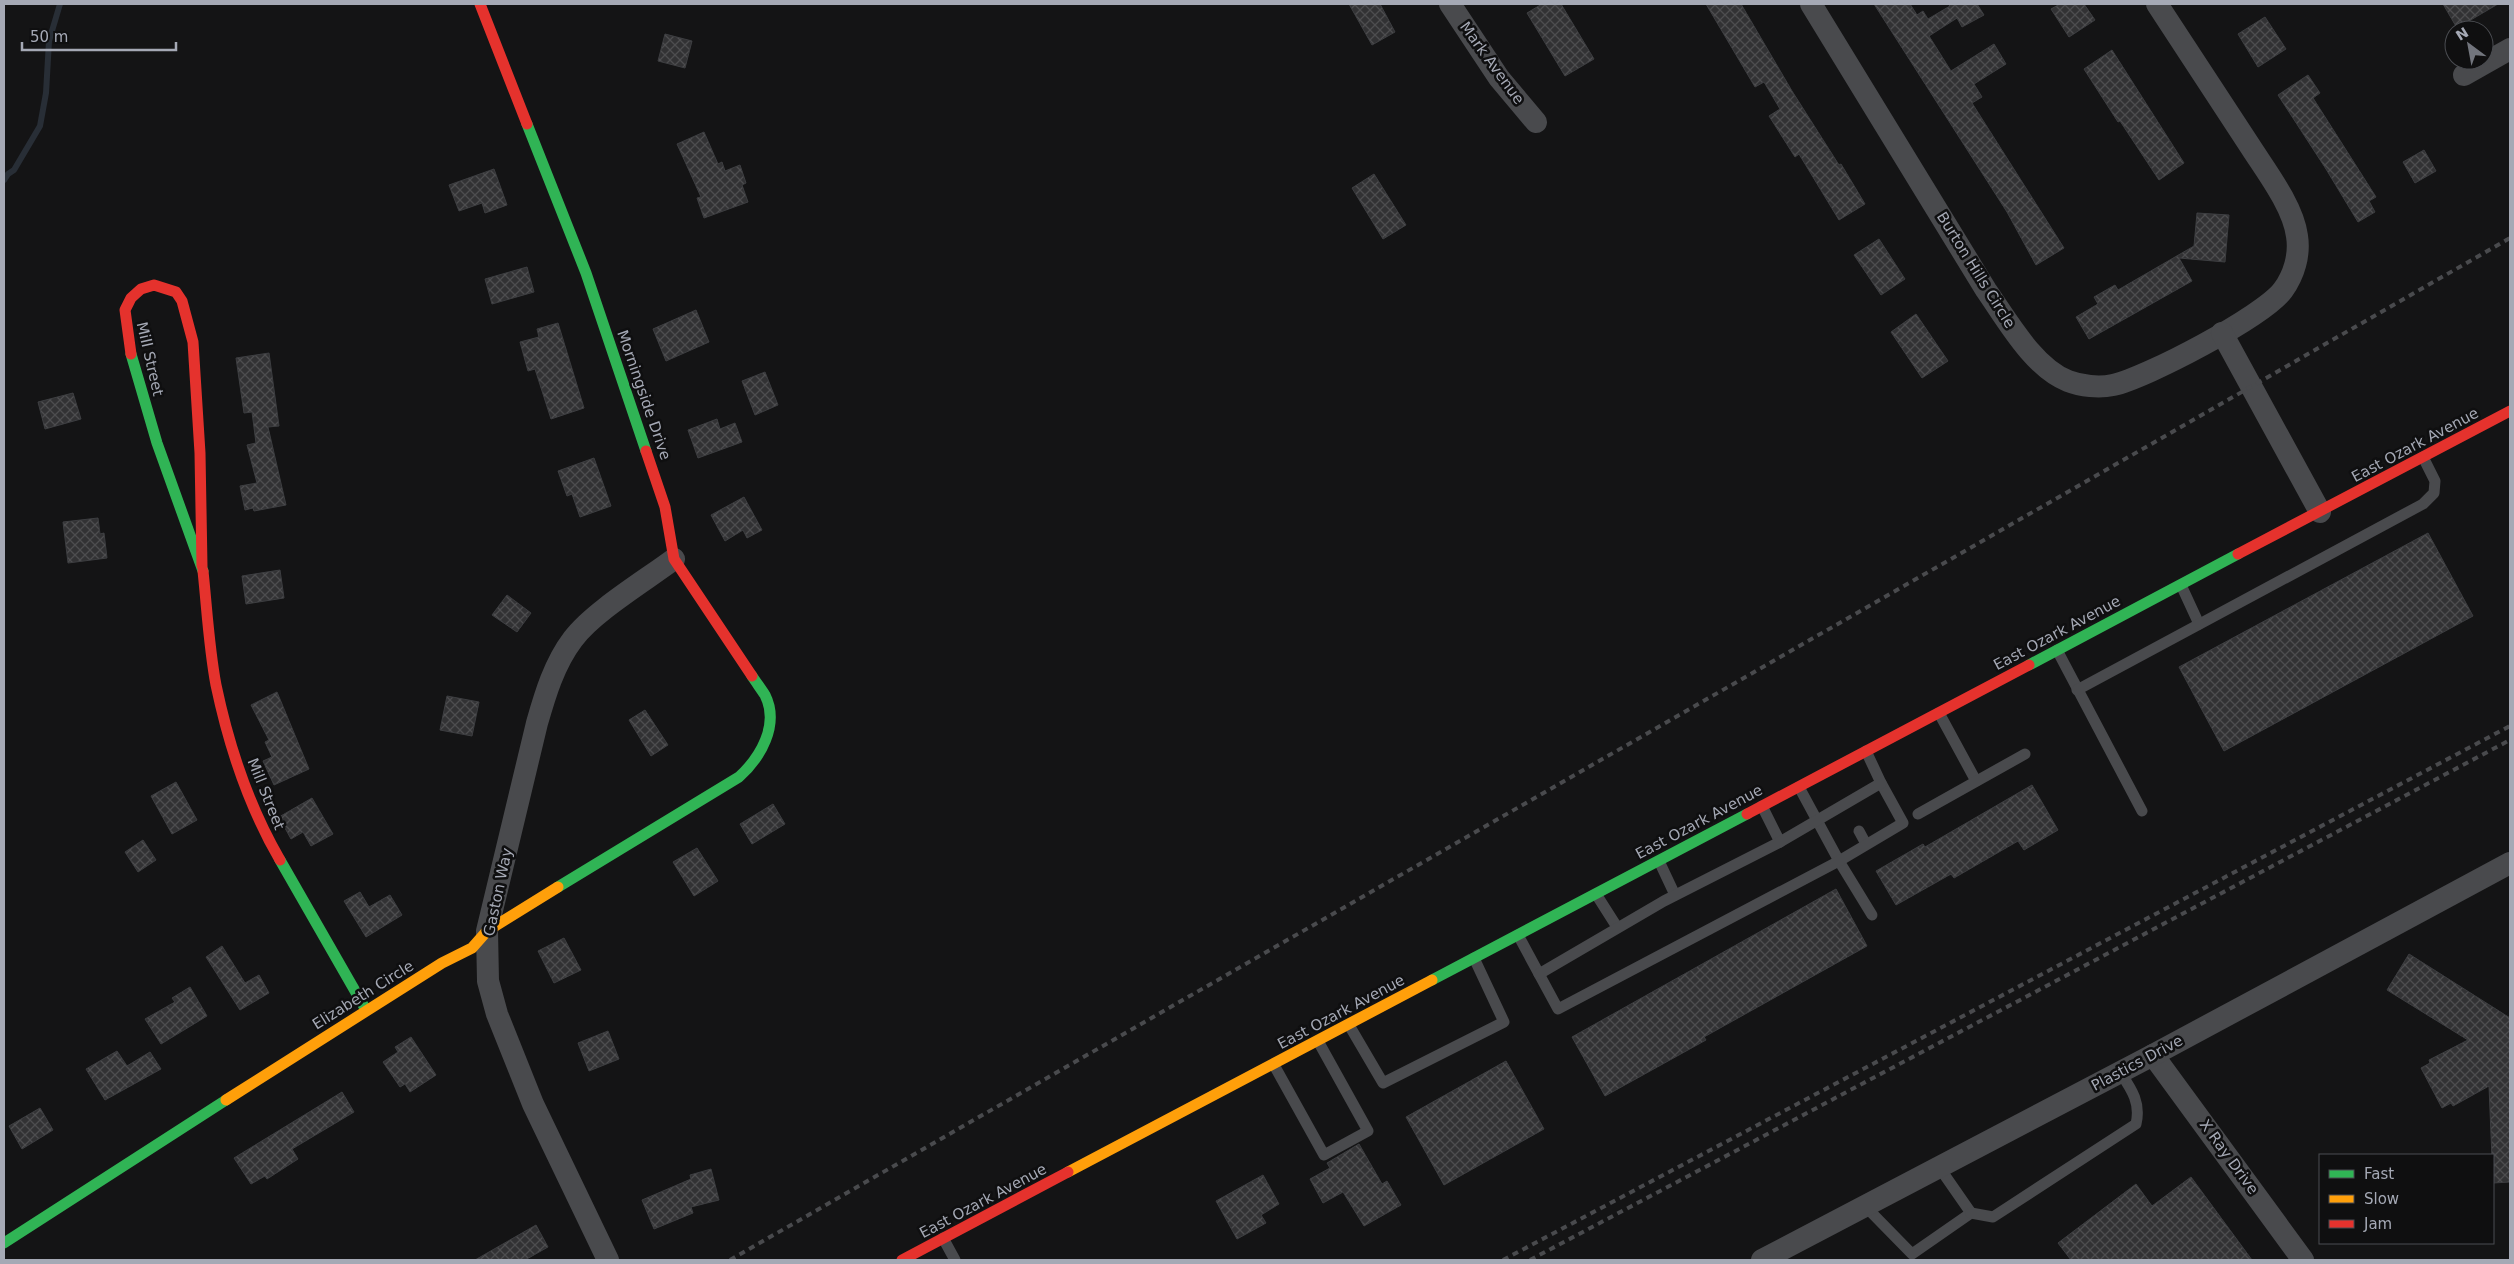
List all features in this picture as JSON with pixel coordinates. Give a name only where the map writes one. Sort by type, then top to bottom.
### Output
[{"type":"street","name":"Morningside Drive","points":[[480,4],[586,273],[666,507],[674,558],[766,697],[770,711],[770,732],[764,750],[753,765],[739,776]]},
{"type":"street","name":"Mark Avenue","points":[[1450,4],[1498,78],[1536,122]]},
{"type":"street","name":"Burton Hills Circle","points":[[1811,4],[1986,290],[2015,332],[2046,368],[2069,381],[2090,386],[2111,386],[2131,380],[2222,334],[2270,304],[2283,290],[2292,275],[2297,258],[2297,236],[2291,217],[2272,181],[2157,4]]},
{"type":"street","points":[[2464,75],[2510,49]]},
{"type":"street","name":"Mill Street","points":[[202,566],[157,443],[128,343],[125,310],[131,298],[141,289],[154,285],[166,287],[176,292],[182,301],[193,342],[200,452],[202,566],[216,683],[227,732],[242,784],[262,829],[366,1010]]},
{"type":"street","points":[[2222,334],[2320,512]]},
{"type":"street","name":"East Ozark Avenue","points":[[902,1260],[2510,411]]},
{"type":"street","name":"Gaston Way","points":[[608,1260],[534,1104],[497,1014],[488,981],[487,931],[537,723],[560,659],[573,639],[588,623],[674,558]]},
{"type":"street","name":"Elizabeth Circle","points":[[4,1242],[366,1010],[442,963],[472,948],[487,931],[510,914],[641,838],[739,776]]},
{"type":"street","name":"Plastics Drive","points":[[1762,1260],[2153,1055],[2510,863]]},
{"type":"street","name":"X Ray Drive","points":[[2153,1055],[2303,1260]]},
{"type":"lane","points":[[2077,690],[2423,504],[2434,493],[2434,481],[2423,458]]},
{"type":"lane","points":[[2181,585],[2199,624]]},
{"type":"lane","points":[[2057,650],[2142,811]]},
{"type":"lane","points":[[1939,713],[1976,781]]},
{"type":"lane","points":[[1518,935],[1558,1009],[1839,861],[1903,823],[1866,751]]},
{"type":"lane","points":[[1918,814],[2025,754]]},
{"type":"lane","points":[[1539,974],[1675,895],[1846,807],[1881,783]]},
{"type":"lane","points":[[1799,787],[1839,861],[1872,915]]},
{"type":"lane","points":[[1762,806],[1780,842]]},
{"type":"lane","points":[[1859,831],[1866,844]]},
{"type":"lane","points":[[1659,861],[1675,895]]},
{"type":"lane","points":[[1596,894],[1617,927]]},
{"type":"lane","points":[[1348,1025],[1383,1083],[1504,1022],[1474,958]]},
{"type":"lane","points":[[1274,1065],[1324,1155],[1368,1131],[1318,1041]]},
{"type":"lane","points":[[1939,1167],[1971,1213],[1993,1217],[2136,1124],[2139,1111],[2133,1091],[2120,1072]]},
{"type":"lane","points":[[1865,1206],[1914,1257],[1971,1213]]},
{"type":"lane","points":[[943,1238],[955,1260]]},
{"type":"building","points":[[1349,4],[1380,4],[1395,32],[1372,45]]},
{"type":"building","points":[[1542,4],[1561,4],[1594,59],[1565,76],[1527,13]]},
{"type":"building","points":[[1706,4],[1741,4],[1792,91],[1839,165],[1841,164],[1865,204],[1839,220],[1799,154],[1795,157],[1769,116],[1780,109],[1764,82],[1755,87]]},
{"type":"building","points":[[1874,4],[1910,4],[1917,15],[1923,11],[1928,19],[1950,6],[1948,4],[1977,4],[1984,15],[1962,27],[1957,18],[1929,36],[1951,71],[1994,44],[2006,64],[1974,84],[1982,97],[1972,103],[2064,248],[2036,265],[2007,212]]},
{"type":"building","points":[[2060,4],[2084,4],[2095,20],[2069,37],[2051,9]]},
{"type":"building","points":[[2443,4],[2498,4],[2471,20],[2452,20]]},
{"type":"building","points":[[2265,17],[2286,49],[2258,67],[2238,34]]},
{"type":"building","points":[[665,34],[692,41],[685,68],[658,61]]},
{"type":"building","points":[[2112,50],[2184,163],[2159,180],[2120,121],[2118,122],[2084,69]]},
{"type":"building","points":[[2308,75],[2320,93],[2313,98],[2376,197],[2369,201],[2375,212],[2358,222],[2278,95]]},
{"type":"building","points":[[704,132],[718,164],[722,162],[725,171],[740,165],[746,183],[742,185],[748,202],[704,218],[697,198],[701,197],[677,144]]},
{"type":"building","points":[[2424,150],[2436,171],[2415,183],[2403,162]]},
{"type":"building","points":[[494,169],[507,205],[485,213],[482,203],[459,211],[449,185]]},
{"type":"building","points":[[1374,174],[1406,225],[1383,239],[1352,188]]},
{"type":"building","points":[[2197,213],[2229,215],[2225,262],[2179,258],[2192,281],[2089,339],[2076,317],[2098,304],[2094,297],[2115,285],[2118,290],[2194,246]]},
{"type":"building","points":[[1879,239],[1905,279],[1881,295],[1854,255]]},
{"type":"building","points":[[527,267],[534,292],[492,304],[485,279]]},
{"type":"building","points":[[696,310],[709,342],[666,361],[653,329]]},
{"type":"building","points":[[1916,314],[1948,361],[1922,378],[1891,332]]},
{"type":"building","points":[[558,323],[584,408],[551,419],[535,369],[528,371],[520,342],[539,337],[537,329]]},
{"type":"building","points":[[269,353],[279,426],[268,427],[286,505],[254,511],[253,508],[245,510],[240,486],[257,483],[247,445],[256,443],[252,412],[244,413],[236,358]]},
{"type":"building","points":[[765,372],[778,405],[755,415],[742,381]]},
{"type":"building","points":[[73,393],[81,419],[45,429],[38,402]]},
{"type":"building","points":[[717,419],[720,429],[735,423],[742,442],[698,458],[688,430]]},
{"type":"building","points":[[594,458],[611,506],[580,517],[572,494],[567,496],[558,471]]},
{"type":"building","points":[[744,497],[762,530],[747,538],[743,530],[725,541],[711,515]]},
{"type":"building","points":[[98,518],[100,534],[104,533],[107,558],[68,563],[63,522]]},
{"type":"building","points":[[2428,533],[2473,616],[2224,751],[2179,667]]},
{"type":"building","points":[[280,570],[284,598],[246,604],[242,576]]},
{"type":"building","points":[[507,595],[531,613],[517,632],[492,615]]},
{"type":"building","points":[[277,692],[309,769],[274,785],[263,761],[272,757],[265,742],[269,740],[251,705]]},
{"type":"building","points":[[447,696],[479,702],[472,736],[440,730]]},
{"type":"building","points":[[645,710],[668,745],[651,756],[629,720]]},
{"type":"building","points":[[176,782],[197,820],[172,834],[151,796]]},
{"type":"building","points":[[2032,785],[2058,830],[2024,850],[2018,841],[1954,878],[1951,874],[1896,905],[1876,871],[1923,844],[1925,847]]},
{"type":"building","points":[[312,798],[333,834],[311,846],[303,832],[291,839],[279,817]]},
{"type":"building","points":[[773,804],[785,824],[752,844],[740,824]]},
{"type":"building","points":[[143,840],[156,860],[138,872],[125,852]]},
{"type":"building","points":[[697,848],[718,881],[694,896],[673,862]]},
{"type":"building","points":[[1836,889],[1867,946],[1704,1037],[1706,1040],[1605,1096],[1572,1037]]},
{"type":"building","points":[[360,892],[369,907],[390,895],[402,915],[366,937],[344,901]]},
{"type":"building","points":[[564,938],[581,970],[554,983],[538,951]]},
{"type":"building","points":[[222,946],[245,983],[259,975],[269,993],[240,1010],[206,957]]},
{"type":"building","points":[[2409,954],[2510,1018],[2510,1182],[2494,1183],[2489,1086],[2453,1106],[2451,1103],[2442,1108],[2421,1068],[2430,1063],[2429,1060],[2468,1040],[2387,990]]},
{"type":"building","points":[[190,987],[207,1016],[161,1044],[145,1019],[175,1002],[172,998]]},
{"type":"building","points":[[608,1031],[619,1059],[589,1071],[578,1043]]},
{"type":"building","points":[[411,1037],[436,1075],[410,1092],[405,1084],[400,1087],[383,1062],[398,1052],[395,1047]]},
{"type":"building","points":[[117,1051],[127,1066],[150,1052],[161,1069],[105,1100],[86,1069]]},
{"type":"building","points":[[1506,1061],[1544,1129],[1444,1185],[1406,1117]]},
{"type":"building","points":[[342,1092],[354,1112],[292,1149],[298,1159],[267,1179],[265,1176],[251,1184],[234,1158]]},
{"type":"building","points":[[40,1108],[53,1130],[22,1149],[9,1126]]},
{"type":"building","points":[[1359,1144],[1382,1184],[1387,1181],[1401,1205],[1364,1226],[1343,1192],[1323,1203],[1310,1179],[1330,1168],[1327,1163]]},
{"type":"building","points":[[711,1169],[719,1200],[691,1207],[693,1213],[654,1229],[642,1200],[691,1179],[690,1175]]},
{"type":"building","points":[[1263,1175],[1279,1204],[1261,1215],[1266,1223],[1237,1239],[1216,1201]]},
{"type":"building","points":[[2191,1177],[2252,1260],[2071,1260],[2058,1243],[2136,1184],[2152,1206]]},
{"type":"building","points":[[536,1225],[548,1247],[525,1260],[475,1260]]},
{"type":"waterway","points":[[4,180],[14,170],[40,126],[46,93],[49,41],[60,4]]},
{"type":"railway","points":[[730,1260],[2510,238]]},
{"type":"railway","points":[[1503,1260],[2510,726]]},
{"type":"railway","points":[[1530,1260],[2510,740]]},
{"type":"traffic: fast","points":[[527,124],[586,273],[646,451]]},
{"type":"traffic: fast","points":[[131,354],[157,443],[203,571]]},
{"type":"traffic: fast","points":[[2029,665],[2238,554]]},
{"type":"traffic: fast","points":[[558,887],[739,777],[747,769],[766,740],[770,718],[769,706],[765,695],[752,676]]},
{"type":"traffic: fast","points":[[1432,980],[1747,814]]},
{"type":"traffic: fast","points":[[280,860],[366,1010]]},
{"type":"traffic: fast","points":[[4,1243],[226,1100]]},
{"type":"traffic: slow","points":[[226,1100],[442,963],[472,948],[487,931],[558,887]]},
{"type":"traffic: slow","points":[[1068,1172],[1432,980]]},
{"type":"traffic: jam","points":[[480,4],[527,124]]},
{"type":"traffic: jam","points":[[131,354],[125,310],[131,298],[141,289],[154,285],[176,292],[182,301],[193,342],[200,453],[202,566]]},
{"type":"traffic: jam","points":[[2238,554],[2510,411]]},
{"type":"traffic: jam","points":[[646,451],[665,507],[674,559],[752,676]]},
{"type":"traffic: jam","points":[[203,571],[216,685],[227,731],[249,797],[280,860]]},
{"type":"traffic: jam","points":[[1747,814],[2029,665]]},
{"type":"traffic: jam","points":[[902,1260],[1068,1172]]}]
